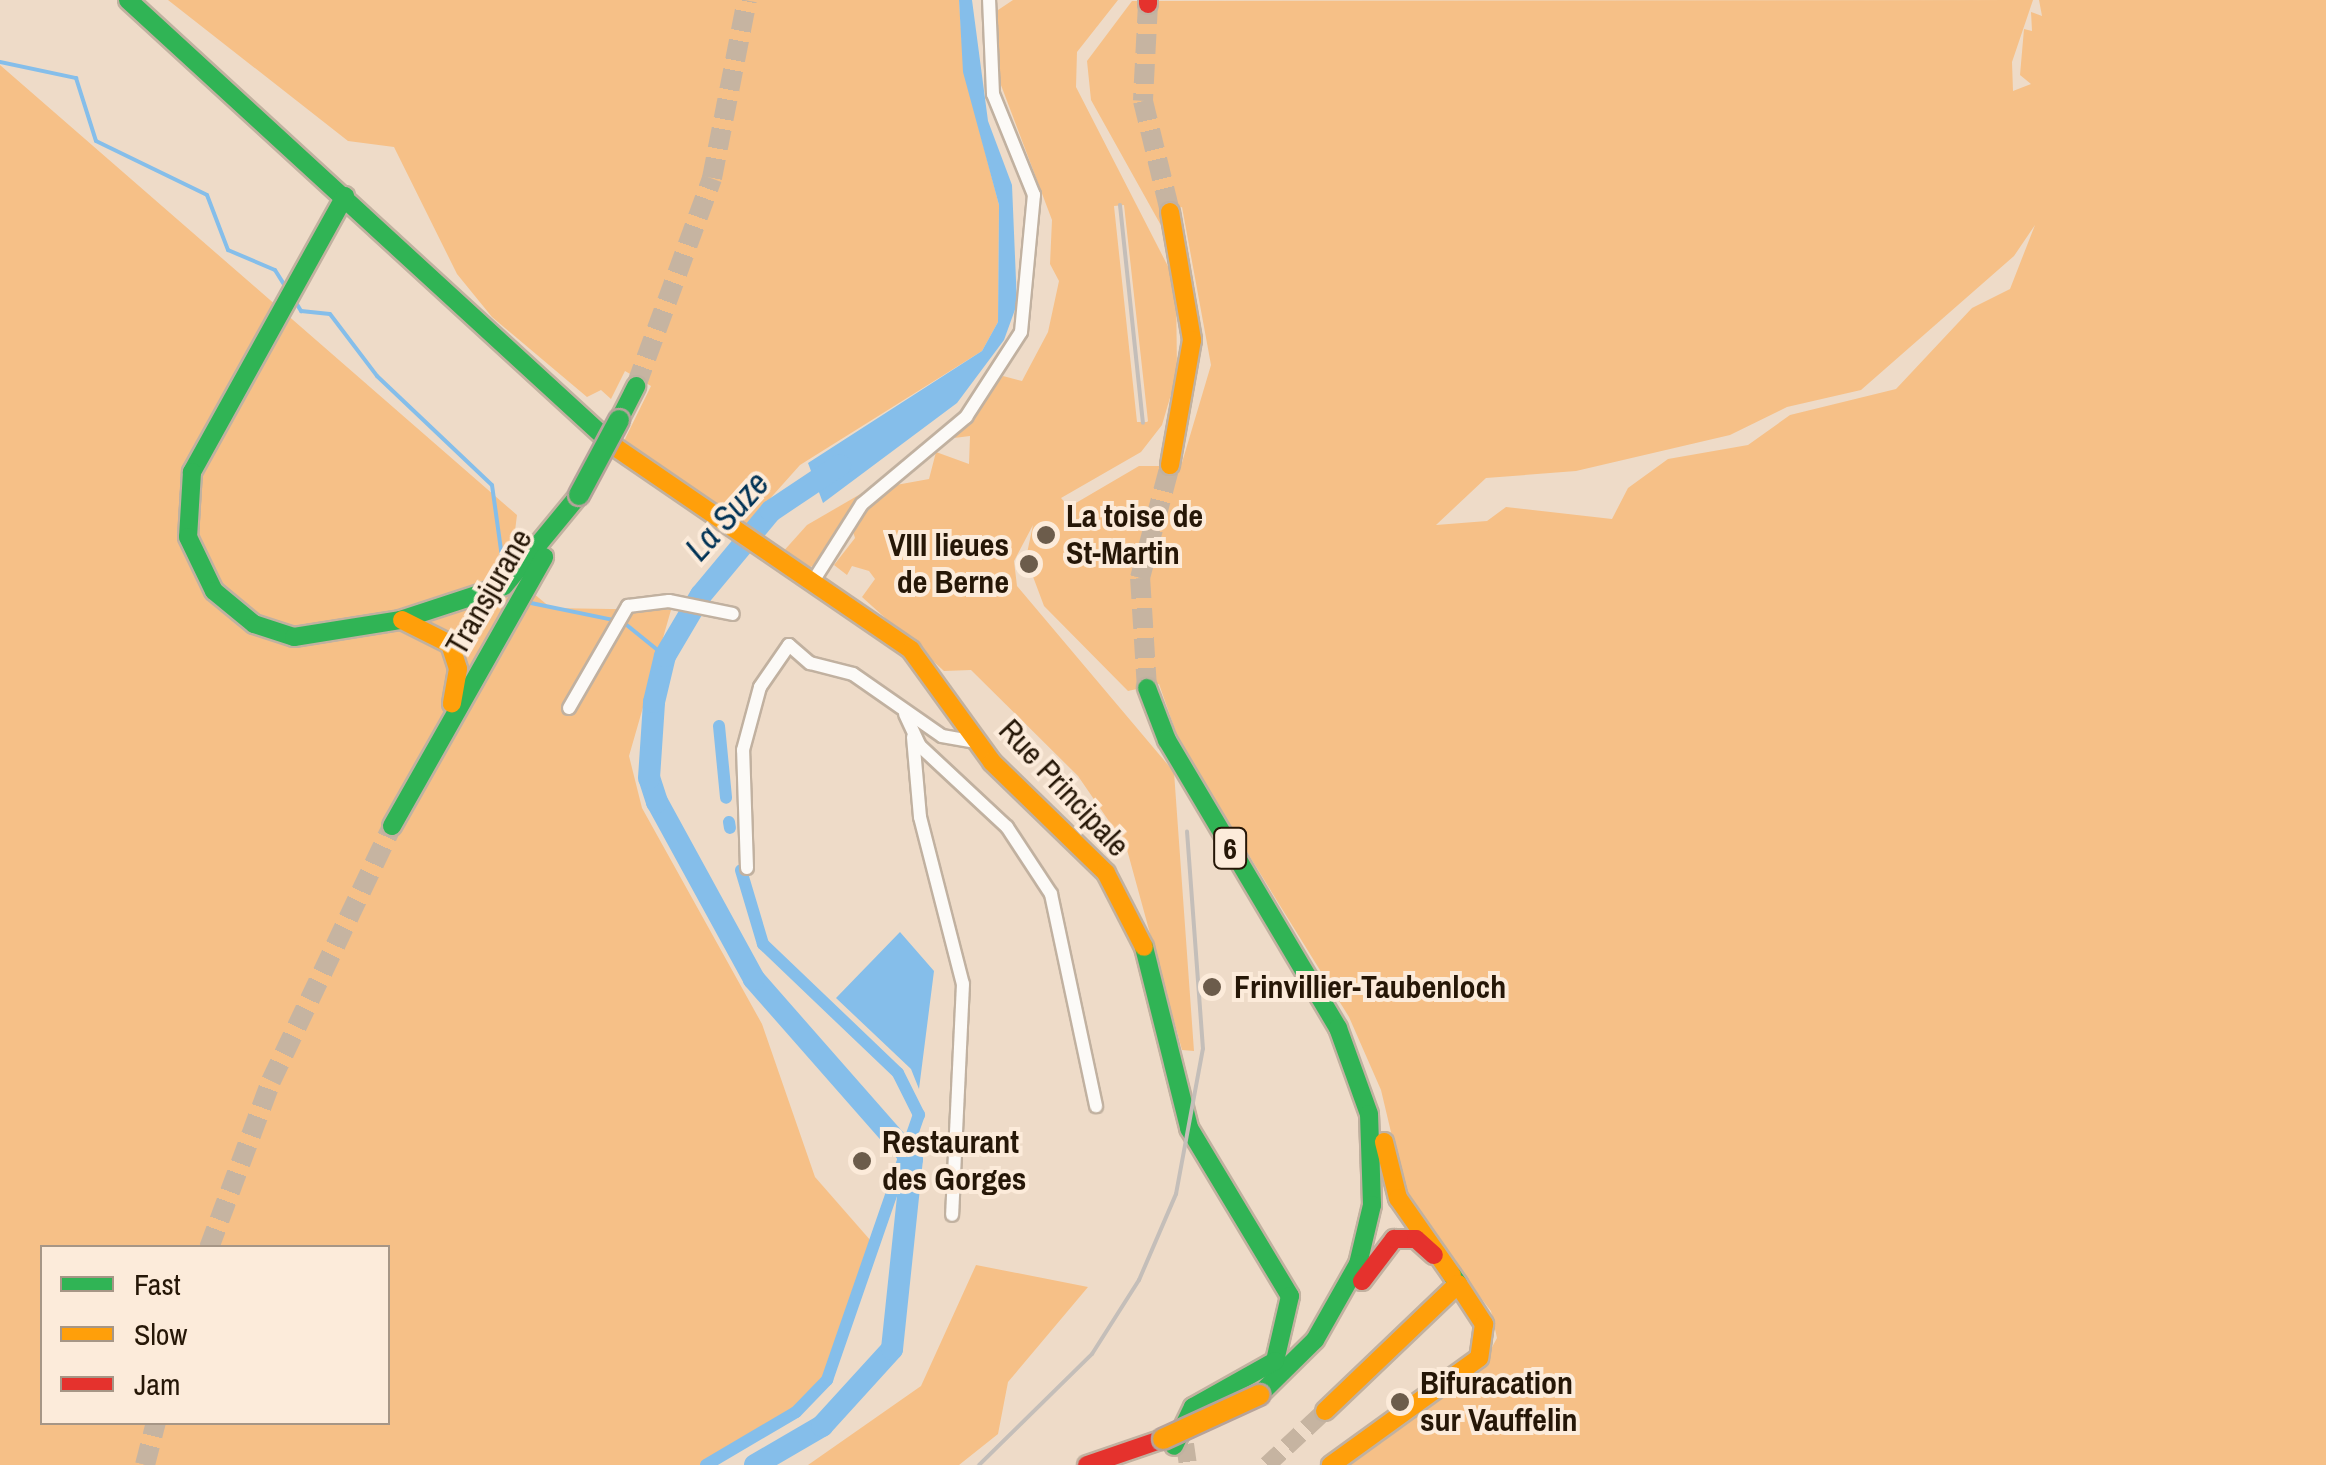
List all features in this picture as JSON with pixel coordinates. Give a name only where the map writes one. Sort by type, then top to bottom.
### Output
[{"type":"main road","name":"Rue Principale","points":[[128,0],[648,478],[706,520],[807,580],[911,650],[978,742],[1083,846],[1132,917],[1158,988],[1186,1120],[1278,1264],[1292,1315],[1276,1361],[1216,1400],[1174,1443]]},
{"type":"main road","points":[[345,196],[233,389],[190,481],[190,546],[227,605],[294,637],[400,620],[504,586],[579,494]]},
{"type":"main road","points":[[1170,212],[1192,340],[1170,465]]},
{"type":"main road","name":"Transjurane","points":[[392,826],[634,390]]},
{"type":"main road","points":[[400,620],[434,630],[455,654],[444,732]]},
{"type":"main road","name":"6","points":[[1147,688],[1166,740],[1359,1077],[1372,1138],[1376,1238]]},
{"type":"main road","points":[[1331,1465],[1479,1358],[1484,1324],[1394,1189],[1379,1110],[1359,1077]]},
{"type":"main road","points":[[1088,1465],[1174,1443],[1258,1394],[1338,1307],[1376,1238],[1421,1242],[1455,1279]]},
{"type":"main road","points":[[1325,1411],[1455,1279]]},
{"type":"street","points":[[807,580],[862,504],[982,397],[1021,332],[1034,222],[1026,156],[986,62],[989,0]]},
{"type":"street","points":[[569,708],[618,616],[640,602],[681,602],[733,614]]},
{"type":"street","points":[[747,868],[743,750],[760,687],[790,645],[810,663],[852,674],[905,714],[952,740],[978,742]]},
{"type":"street","points":[[905,714],[913,737],[920,817],[963,984],[952,1215]]},
{"type":"street","points":[[913,737],[1007,827],[1051,894],[1096,1106]]},
{"type":"shaded area","points":[[168,0],[959,0],[964,72],[999,205],[998,322],[982,351],[800,465],[742,530],[624,441],[651,386],[625,371],[611,399],[601,390],[587,397],[492,317],[457,274],[394,147],[348,141]]},
{"type":"shaded area","points":[[1013,0],[1118,0],[1077,52],[1076,87],[1176,282],[1177,374],[1162,425],[1141,452],[1061,498],[1069,507],[1139,466],[1181,466],[1211,365],[1182,207],[1162,214],[1163,229],[1091,100],[1087,61],[1132,1],[2033,0],[2012,62],[2013,91],[2031,84],[2020,75],[2024,29],[2032,31],[2031,12],[2042,16],[2039,0],[2326,0],[2326,1465],[1342,1465],[1477,1375],[1497,1338],[1491,1311],[1408,1204],[1381,1090],[1349,1017],[1180,744],[1159,684],[1128,691],[1044,606],[1026,558],[1033,525],[1014,561],[1017,586],[1174,772],[1194,1051],[1182,1050],[1126,846],[1078,776],[971,670],[944,671],[862,597],[875,579],[869,571],[852,566],[847,575],[834,565],[855,538],[850,522],[896,485],[929,479],[936,452],[969,464],[970,436],[954,438],[1003,376],[1022,381],[1048,332],[1059,281],[1050,264],[1052,220],[993,64],[998,10]],"holes":[[[1124,205],[1148,421],[1147,422],[1137,422],[1114,206]],[[2035,225],[2010,289],[1972,308],[1896,389],[1790,415],[1748,445],[1668,459],[1628,488],[1612,519],[1506,507],[1487,521],[1436,525],[1486,478],[1576,471],[1730,435],[1787,407],[1861,390],[2014,256]]]},
{"type":"shaded area","points":[[0,65],[517,515],[512,555],[521,583],[551,608],[671,610],[629,756],[642,808],[762,1024],[815,1177],[871,1241],[833,1364],[798,1407],[712,1465],[0,1465]]},
{"type":"shaded area","points":[[876,485],[816,565],[804,569],[781,554],[807,525]]},
{"type":"shaded area","points":[[976,1265],[1088,1287],[1008,1382],[998,1434],[959,1465],[808,1465],[921,1386]]},
{"type":"water","points":[[959,0],[972,0],[988,121],[1012,185],[1017,304],[1004,340],[957,403],[823,503],[808,463],[982,351],[998,322],[999,205],[963,72]]},
{"type":"water","points":[[900,932],[934,971],[919,1089],[911,1069],[836,998]]},
{"type":"waterway","points":[[0,62],[76,78],[96,141],[207,195],[228,250],[275,270],[287,289]]},
{"type":"waterway","points":[[295,301],[301,311],[330,314],[377,376],[492,485],[504,571]]},
{"type":"waterway","name":"La Suze","points":[[755,1465],[822,1426],[892,1349],[912,1159],[754,979],[657,802],[649,778],[654,702],[665,656],[701,595],[771,511],[840,465]]},
{"type":"waterway","points":[[526,602],[614,620]]},
{"type":"waterway","points":[[623,622],[665,656]]},
{"type":"waterway","points":[[719,726],[726,798]]},
{"type":"waterway","points":[[729,822],[730,828]]},
{"type":"waterway","points":[[706,1465],[796,1412],[827,1380],[919,1115],[898,1073],[763,944],[741,870]]},
{"type":"tunnel","points":[[636,386],[712,178],[747,0]]},
{"type":"tunnel","points":[[1148,4],[1143,101],[1170,212]]},
{"type":"tunnel","points":[[1147,688],[1140,578],[1170,465]]},
{"type":"tunnel","points":[[210,1245],[271,1081],[392,826]]},
{"type":"tunnel","points":[[1267,1465],[1325,1411]]},
{"type":"tunnel","points":[[145,1465],[155,1425]]},
{"type":"tunnel","points":[[1185,1444],[1188,1465]]},
{"type":"railway","points":[[1120,205],[1143,423]]},
{"type":"railway","points":[[979,1465],[1092,1354],[1139,1280],[1176,1194],[1203,1049],[1187,832]]},
{"type":"traffic: fast","points":[[128,0],[615,447]]},
{"type":"traffic: fast","points":[[345,196],[192,472],[188,537],[214,591],[254,624],[294,637],[400,620],[504,586],[579,495]]},
{"type":"traffic: fast","points":[[619,420],[636,386]]},
{"type":"traffic: fast","points":[[579,495],[619,420]]},
{"type":"traffic: fast","points":[[392,826],[544,557]]},
{"type":"traffic: fast","points":[[1147,688],[1167,740],[1338,1028],[1369,1114],[1372,1205],[1358,1264],[1315,1340],[1259,1395]]},
{"type":"traffic: fast","points":[[1144,947],[1189,1128],[1290,1296],[1275,1361],[1193,1407],[1174,1446]]},
{"type":"traffic: fast","points":[[1452,1275],[1458,1284]]},
{"type":"traffic: slow","points":[[1170,212],[1192,340],[1170,465]]},
{"type":"traffic: slow","points":[[615,447],[911,650],[992,762],[1106,873],[1144,947]]},
{"type":"traffic: slow","points":[[402,620],[450,644],[458,669],[452,703]]},
{"type":"traffic: slow","points":[[1384,1142],[1398,1198],[1452,1275]]},
{"type":"traffic: slow","points":[[1325,1411],[1458,1284],[1484,1324],[1479,1358],[1331,1465]]},
{"type":"traffic: slow","points":[[1163,1439],[1259,1395]]},
{"type":"traffic: jam","points":[[1362,1281],[1394,1239],[1416,1239],[1434,1255]]},
{"type":"traffic: jam","points":[[1087,1465],[1163,1439]]},
{"type":"place","name":"La toise de St-Martin","points":[[1046,535]]},
{"type":"place","name":"VIII lieues de Berne","points":[[1029,564]]},
{"type":"place","name":"Frinvillier-Taubenloch","points":[[1212,987]]},
{"type":"place","name":"Restaurant des Gorges","points":[[862,1161]]},
{"type":"place","name":"Bifuracation sur Vauffelin","points":[[1400,1402]]}]
